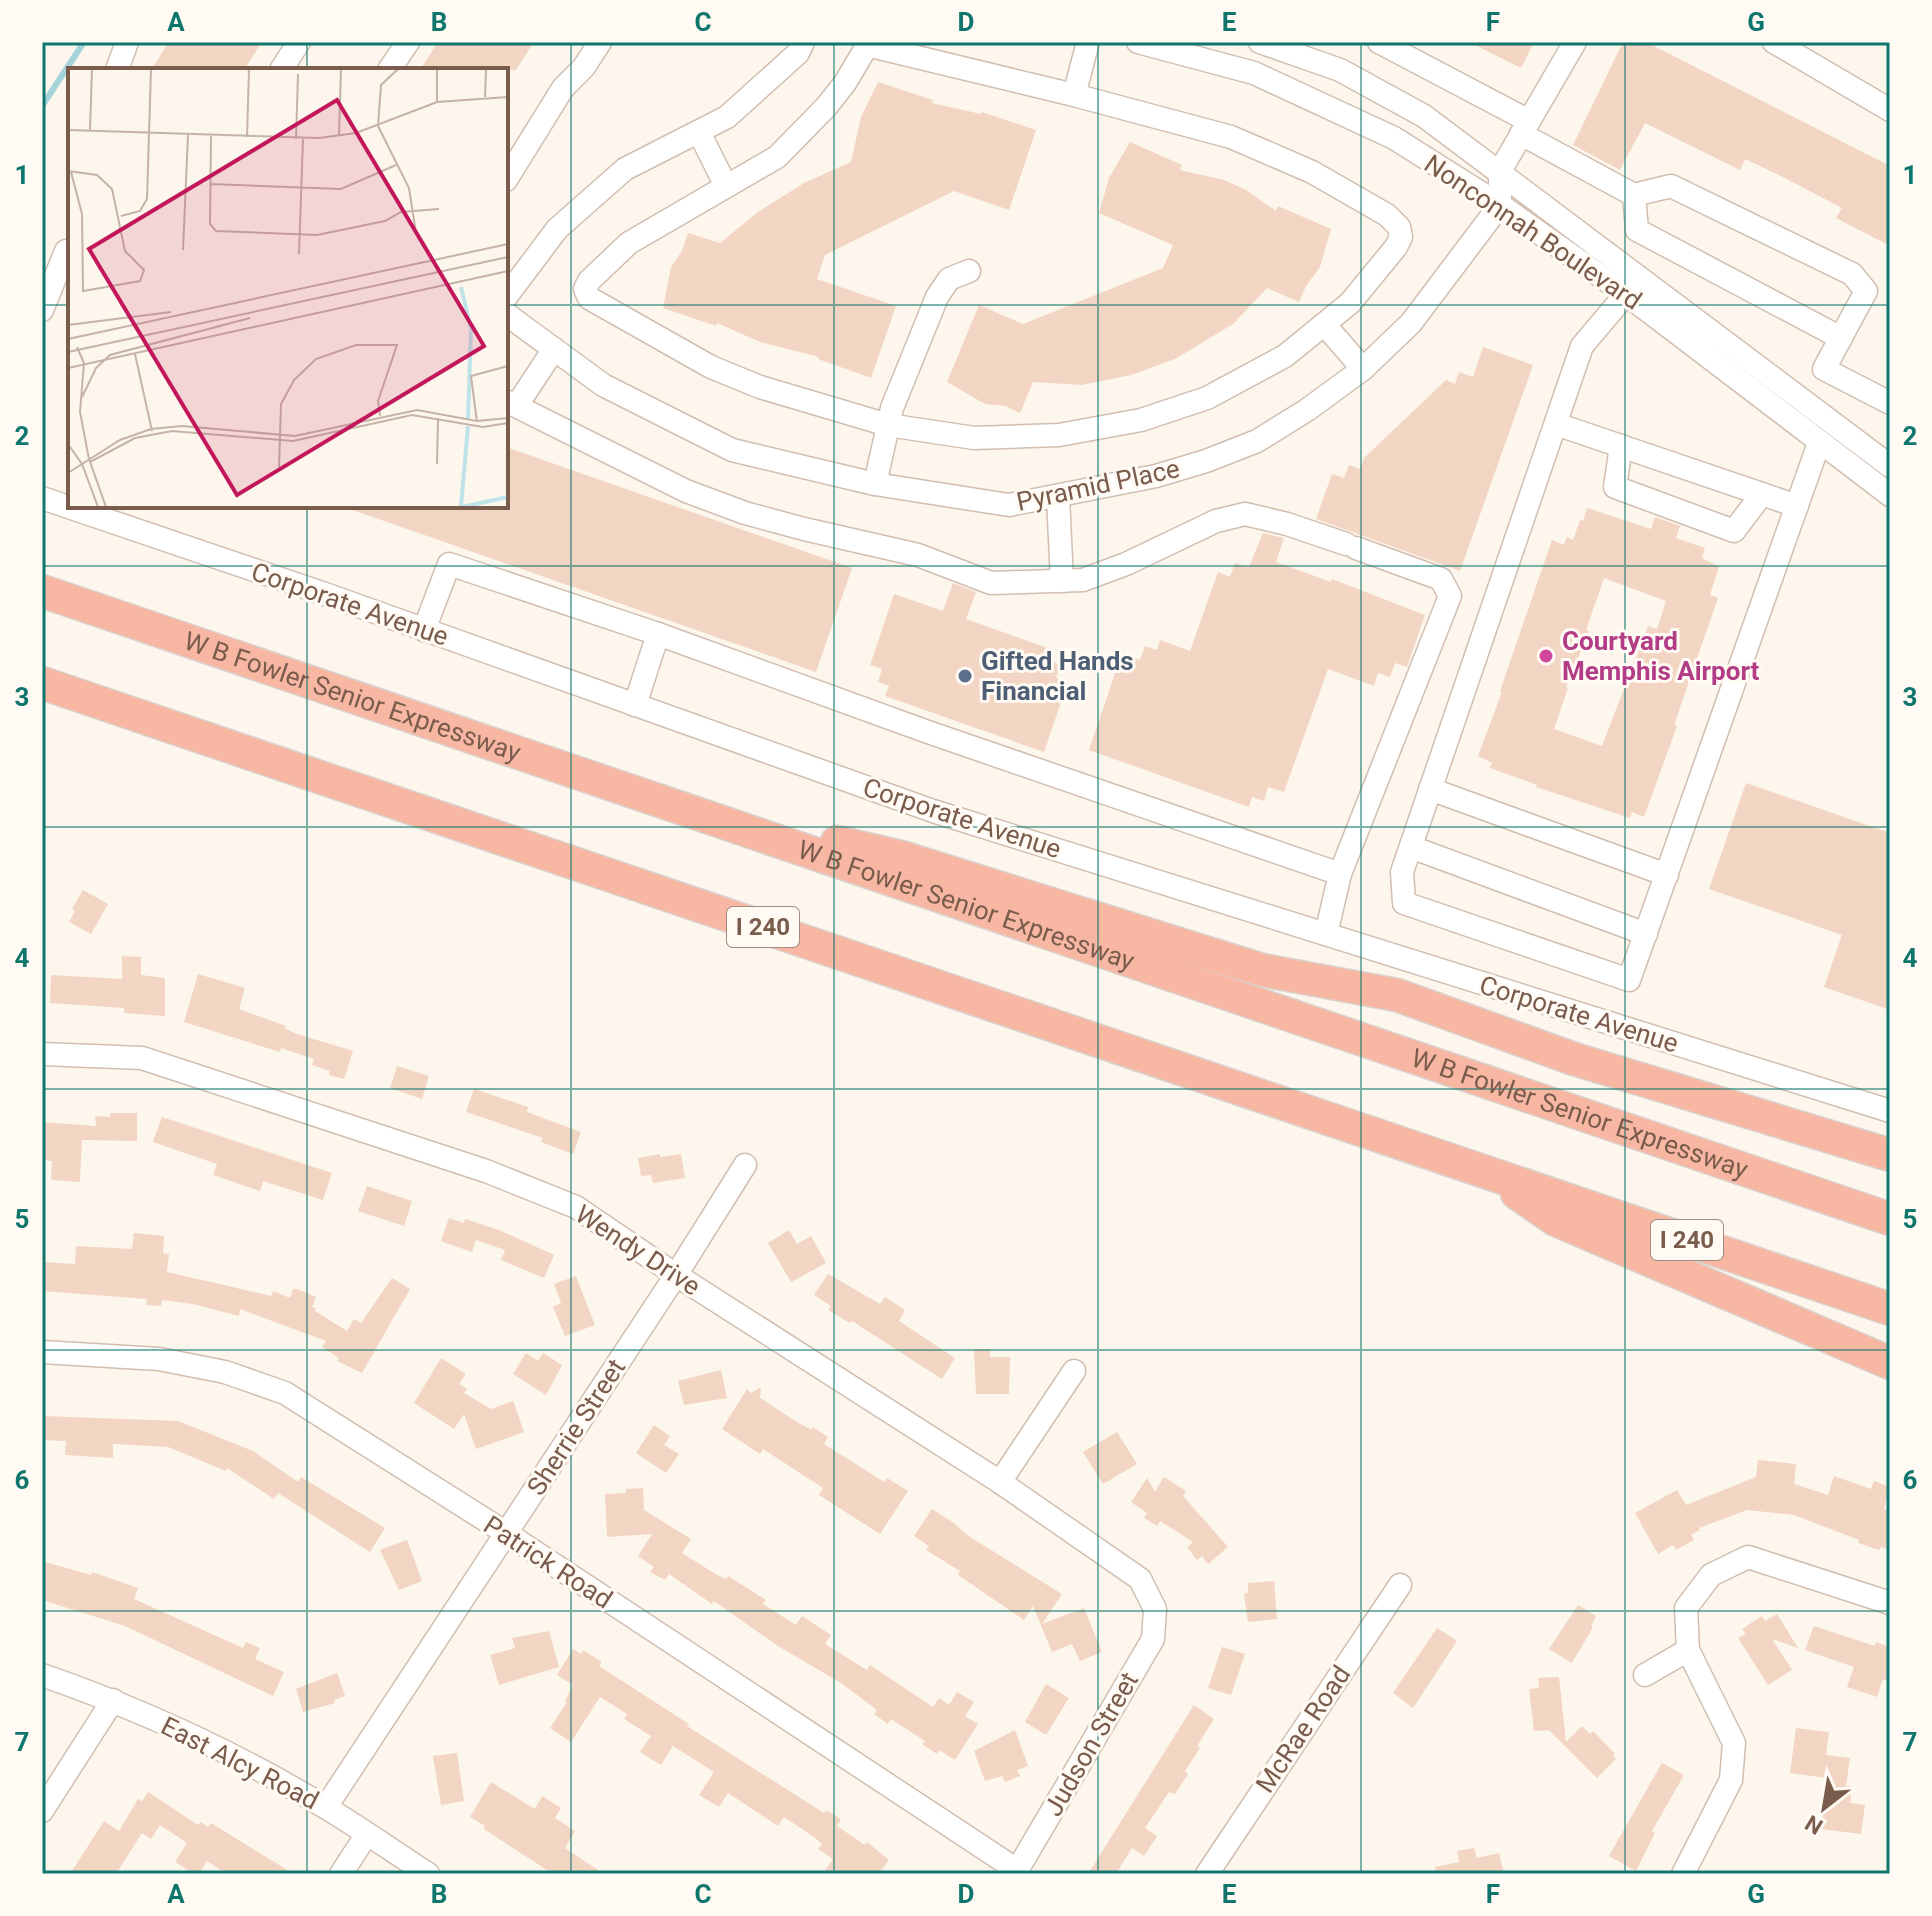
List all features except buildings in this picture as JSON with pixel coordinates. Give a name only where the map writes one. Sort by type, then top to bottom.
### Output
[{"type":"highway","name":"W B Fowler Senior Expressway","points":[[42,591],[1890,1219]]},
{"type":"highway","name":"I 240","points":[[42,683],[1890,1309]]},
{"type":"highway","points":[[674,806],[901,857],[1262,970],[1397,995],[1574,1059],[1890,1155]]},
{"type":"highway","points":[[1484,1170],[1556,1220],[1890,1363]]},
{"type":"street","points":[[118,68],[127,42]]},
{"type":"street","points":[[282,68],[299,42]]},
{"type":"street","points":[[390,68],[408,42]]},
{"type":"street","points":[[508,177],[563,88],[584,67],[600,42]]},
{"type":"street","points":[[508,294],[557,229],[625,169],[727,117],[798,53],[803,42]]},
{"type":"street","points":[[1074,95],[1088,42]]},
{"type":"street","name":"Nonconnah Boulevard","points":[[1138,42],[1254,73],[1394,138],[1500,205],[1626,294],[1890,495]]},
{"type":"street","name":"Nonconnah Boulevard","points":[[1260,42],[1340,70],[1424,116],[1890,466]]},
{"type":"street","points":[[1379,42],[1634,195],[1671,186],[1852,274],[1866,291],[1804,402]]},
{"type":"street","points":[[1500,205],[1500,171],[1575,42]]},
{"type":"street","points":[[1774,42],[1890,110]]},
{"type":"street","points":[[871,46],[1074,95],[1231,137],[1312,172],[1387,215],[1399,227],[1401,237],[1350,303],[1285,356],[1207,398],[1141,420],[1059,435],[974,438],[888,425],[760,387],[711,367],[589,298],[585,289],[589,281],[629,243],[777,157],[826,107],[864,51],[871,46]]},
{"type":"street","points":[[699,132],[726,186]]},
{"type":"street","points":[[1614,257],[1637,230],[1634,195]]},
{"type":"street","name":"Pyramid Place","points":[[508,315],[603,385],[732,450],[875,484],[1009,505],[1156,476],[1257,441],[1307,410],[1363,369],[1411,323],[1500,205]]},
{"type":"street","points":[[1637,230],[1841,338]]},
{"type":"street","points":[[42,310],[68,250]]},
{"type":"street","points":[[875,484],[892,408],[937,297],[949,279],[969,271]]},
{"type":"street","points":[[1626,294],[1582,346],[1402,872],[1404,903],[1629,980],[1819,443]]},
{"type":"street","points":[[1324,324],[1363,369]]},
{"type":"street","points":[[554,349],[512,403],[686,491],[745,513],[918,555],[991,583],[1083,580],[1126,564],[1216,521],[1245,514],[1351,546],[1441,579],[1450,596],[1340,874],[1326,934]]},
{"type":"street","points":[[1824,369],[1890,403]]},
{"type":"street","points":[[1556,424],[1797,506]]},
{"type":"street","points":[[1621,446],[1615,487],[1734,531],[1762,494]]},
{"type":"street","points":[[1058,497],[1062,581]]},
{"type":"street","name":"Corporate Avenue","points":[[42,498],[68,507]]},
{"type":"street","name":"Corporate Avenue","points":[[71,508],[933,811],[1890,1111]]},
{"type":"street","points":[[424,630],[449,564],[658,634],[898,722],[1340,874]]},
{"type":"street","points":[[635,705],[658,634]]},
{"type":"street","points":[[1430,789],[1667,875]]},
{"type":"street","points":[[1411,847],[1646,934]]},
{"type":"street","name":"Wendy Drive","points":[[42,1054],[142,1058],[486,1171],[576,1207],[676,1275],[1000,1482],[1140,1579],[1155,1609]]},
{"type":"street","name":"Sherrie Street","points":[[326,1807],[745,1165]]},
{"type":"street","name":"Patrick Road","points":[[42,1352],[159,1359],[225,1372],[285,1393],[506,1533],[1016,1872]]},
{"type":"street","points":[[1000,1482],[1074,1371]]},
{"type":"street","points":[[1683,1874],[1731,1780],[1734,1743],[1688,1650],[1686,1608],[1711,1575],[1748,1557],[1890,1603]]},
{"type":"street","name":"McRae Road","points":[[1207,1874],[1400,1585]]},
{"type":"street","name":"Judson Street","points":[[1016,1872],[1153,1639],[1155,1609]]},
{"type":"street","points":[[1645,1675],[1688,1650]]},
{"type":"street","name":"East Alcy Road","points":[[42,1675],[113,1700],[233,1756],[326,1807],[428,1874]]},
{"type":"street","points":[[42,1811],[113,1700]]},
{"type":"street","points":[[341,1874],[367,1834]]},
{"type":"waterway","points":[[42,106],[84,42]]},
{"type":"place","name":"Courtyard Memphis Airport","points":[[1546,656]]},
{"type":"place","name":"Gifted Hands Financial","points":[[965,676]]}]
